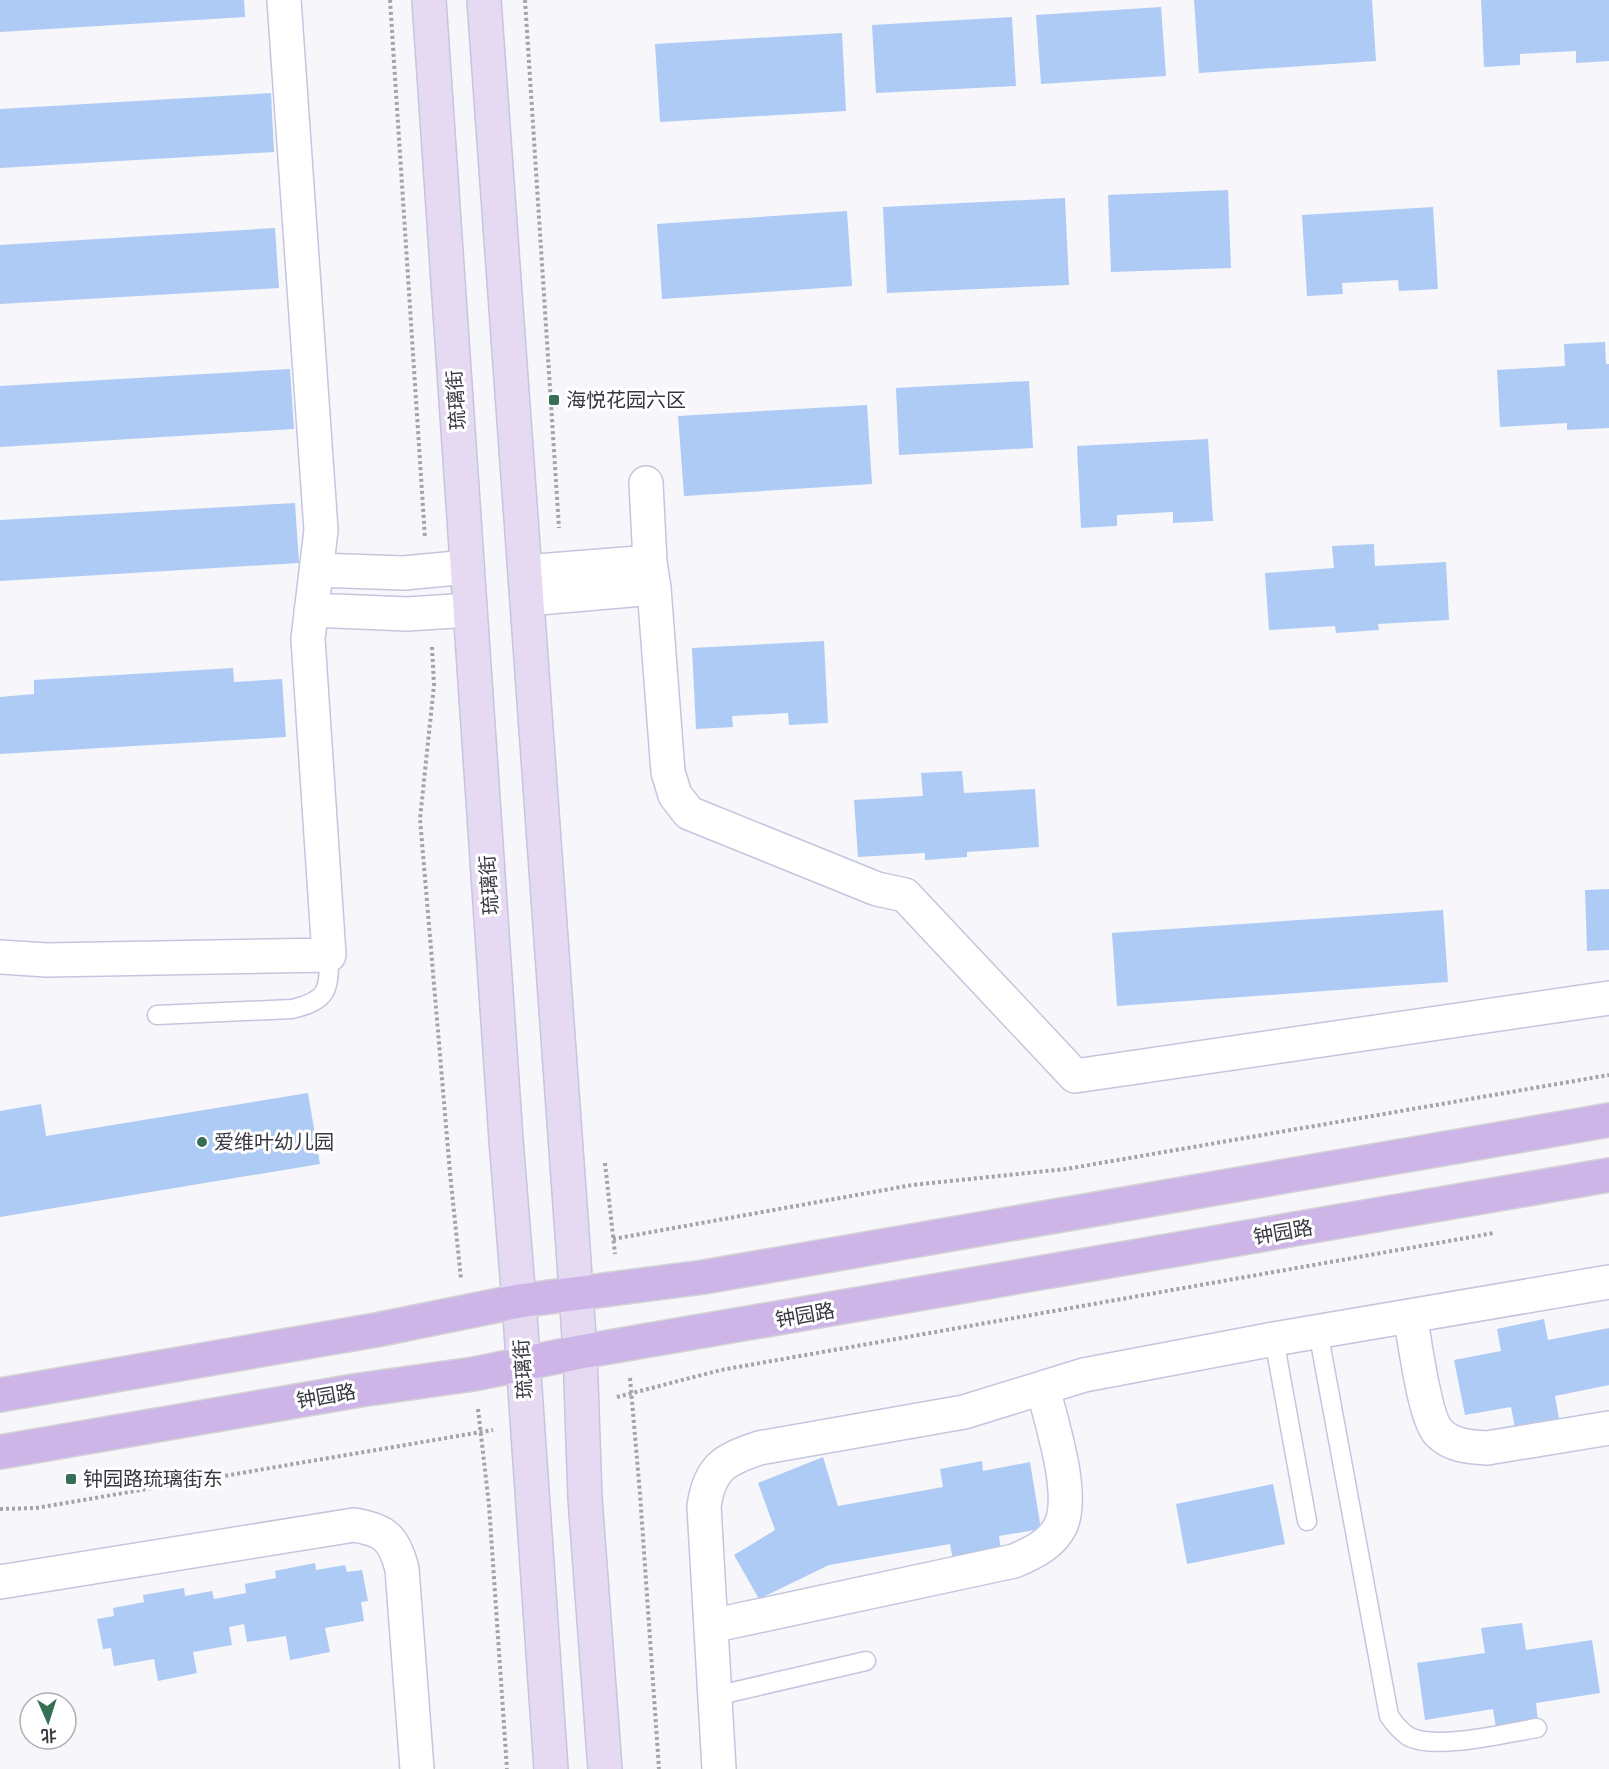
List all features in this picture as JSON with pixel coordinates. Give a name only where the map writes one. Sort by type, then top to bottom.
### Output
[{"type":"main road","name":"琉璃街","points":[[429,0],[551,1769]]},
{"type":"main road","points":[[484,0],[573,1247],[580,1352],[585,1498],[605,1769]]},
{"type":"main road","points":[[0,1395],[364,1332],[519,1301],[725,1274],[1609,1120]]},
{"type":"main road","name":"钟园路","points":[[0,1452],[360,1390],[474,1374],[580,1352],[1609,1175]]},
{"type":"street","points":[[0,957],[47,960],[329,955],[308,639],[321,530],[284,0]]},
{"type":"street","points":[[646,483],[668,772],[675,795],[689,813],[877,889],[905,896],[1076,1076],[1609,998]]},
{"type":"street","points":[[316,570],[404,573],[467,567]]},
{"type":"street","points":[[526,585],[562,569],[652,575]]},
{"type":"street","points":[[526,585],[652,575]]},
{"type":"street","points":[[311,610],[407,614],[470,610]]},
{"type":"street","points":[[719,1769],[704,1506],[707,1486],[717,1469],[734,1457],[759,1448],[964,1412],[1084,1375],[1318,1331],[1609,1282]]},
{"type":"street","points":[[1410,1316],[1429,1414],[1437,1432],[1448,1440],[1466,1447],[1487,1448],[1609,1428]]},
{"type":"street","points":[[711,1626],[1014,1561],[1037,1551],[1051,1539],[1061,1524],[1066,1501],[1064,1481],[1043,1388]]},
{"type":"street","points":[[0,1582],[354,1525],[375,1528],[389,1540],[398,1552],[402,1569],[417,1769]]},
{"type":"lane","points":[[157,1015],[292,1010],[313,1004],[325,992],[329,978],[329,955]]},
{"type":"lane","points":[[1318,1331],[1389,1716],[1409,1737],[1423,1742],[1442,1743],[1537,1728]]},
{"type":"lane","points":[[1274,1339],[1306,1521]]},
{"type":"lane","points":[[715,1696],[866,1661]]},
{"type":"path","points":[[390,0],[427,571]]},
{"type":"path","points":[[525,0],[562,569]]},
{"type":"path","points":[[429,613],[434,685],[420,819],[465,1312]]},
{"type":"path","points":[[573,1247],[912,1185],[1066,1169],[1609,1075]]},
{"type":"path","points":[[604,1160],[619,1288]]},
{"type":"path","points":[[582,1406],[721,1370],[1504,1231]]},
{"type":"path","points":[[460,1276],[516,1264]]},
{"type":"path","points":[[628,1345],[659,1769]]},
{"type":"path","points":[[474,1374],[489,1505],[507,1769]]},
{"type":"path","points":[[0,1509],[36,1508],[481,1433],[526,1421]]},
{"type":"building","points":[[0,0],[244,0],[245,17],[0,32]]},
{"type":"building","points":[[1194,0],[1372,0],[1376,61],[1199,73]]},
{"type":"building","points":[[1481,0],[1609,0],[1609,61],[1576,63],[1576,51],[1520,54],[1520,65],[1484,67]]},
{"type":"building","points":[[1161,7],[1166,76],[1041,84],[1036,15]]},
{"type":"building","points":[[1012,17],[1016,86],[876,93],[872,25]]},
{"type":"building","points":[[842,33],[846,111],[660,122],[655,44]]},
{"type":"building","points":[[271,93],[274,152],[0,168],[0,109]]},
{"type":"building","points":[[1228,190],[1231,268],[1111,272],[1108,195]]},
{"type":"building","points":[[1065,198],[1069,285],[887,293],[883,207]]},
{"type":"building","points":[[1433,207],[1438,289],[1399,291],[1398,280],[1342,283],[1343,294],[1307,296],[1302,215]]},
{"type":"building","points":[[847,211],[852,286],[662,299],[657,224]]},
{"type":"building","points":[[275,228],[279,288],[0,304],[0,245]]},
{"type":"building","points":[[1605,342],[1606,364],[1609,364],[1609,428],[1567,430],[1567,423],[1500,427],[1497,370],[1565,366],[1564,344]]},
{"type":"building","points":[[290,369],[294,429],[0,447],[0,386]]},
{"type":"building","points":[[1029,381],[1033,448],[899,455],[896,388]]},
{"type":"building","points":[[867,405],[872,484],[684,496],[678,416]]},
{"type":"building","points":[[1208,439],[1213,521],[1173,523],[1173,512],[1117,515],[1117,526],[1081,528],[1077,446]]},
{"type":"building","points":[[295,503],[299,563],[0,581],[0,520]]},
{"type":"building","points":[[1374,544],[1375,566],[1446,562],[1449,620],[1378,624],[1379,630],[1336,633],[1335,626],[1269,630],[1265,573],[1334,568],[1332,546]]},
{"type":"building","points":[[824,641],[828,723],[789,725],[788,713],[732,716],[733,727],[696,729],[692,648]]},
{"type":"building","points":[[233,668],[234,682],[282,679],[286,737],[0,754],[0,697],[34,694],[34,680]]},
{"type":"building","points":[[962,771],[964,793],[1035,789],[1039,847],[967,852],[967,857],[925,860],[925,853],[858,857],[854,800],[923,796],[921,773]]},
{"type":"building","points":[[1609,889],[1609,950],[1587,951],[1585,890]]},
{"type":"building","points":[[1443,910],[1448,982],[1117,1006],[1112,933]]},
{"type":"building","points":[[308,1093],[320,1164],[0,1217],[0,1111],[41,1104],[46,1136]]},
{"type":"building","points":[[1544,1319],[1548,1340],[1609,1328],[1609,1385],[1555,1396],[1559,1419],[1515,1428],[1511,1407],[1465,1415],[1454,1360],[1501,1351],[1497,1329]]},
{"type":"building","points":[[823,1457],[838,1506],[943,1487],[940,1469],[982,1461],[983,1471],[1030,1462],[1041,1529],[999,1536],[1001,1552],[953,1560],[950,1544],[829,1565],[759,1599],[734,1555],[775,1530],[758,1483]]},
{"type":"building","points":[[1273,1484],[1285,1544],[1187,1564],[1176,1504]]},
{"type":"building","points":[[315,1563],[316,1570],[345,1565],[347,1572],[362,1570],[368,1601],[361,1602],[364,1621],[325,1628],[330,1652],[290,1660],[286,1636],[247,1642],[244,1624],[229,1627],[232,1645],[193,1652],[197,1673],[158,1681],[154,1659],[114,1666],[111,1648],[103,1649],[97,1619],[114,1616],[113,1608],[144,1602],[143,1595],[184,1588],[185,1596],[212,1591],[214,1599],[246,1593],[245,1584],[276,1578],[275,1571]]},
{"type":"building","points":[[1522,1623],[1526,1650],[1592,1640],[1600,1693],[1536,1703],[1538,1722],[1496,1728],[1493,1709],[1425,1720],[1417,1663],[1485,1653],[1481,1628]]},
{"type":"place","name":"海悦花园六区","points":[[554,400]]},
{"type":"place","name":"爱维叶幼儿园","points":[[202,1142]]},
{"type":"place","name":"钟园路琉璃街东","points":[[71,1479]]}]
